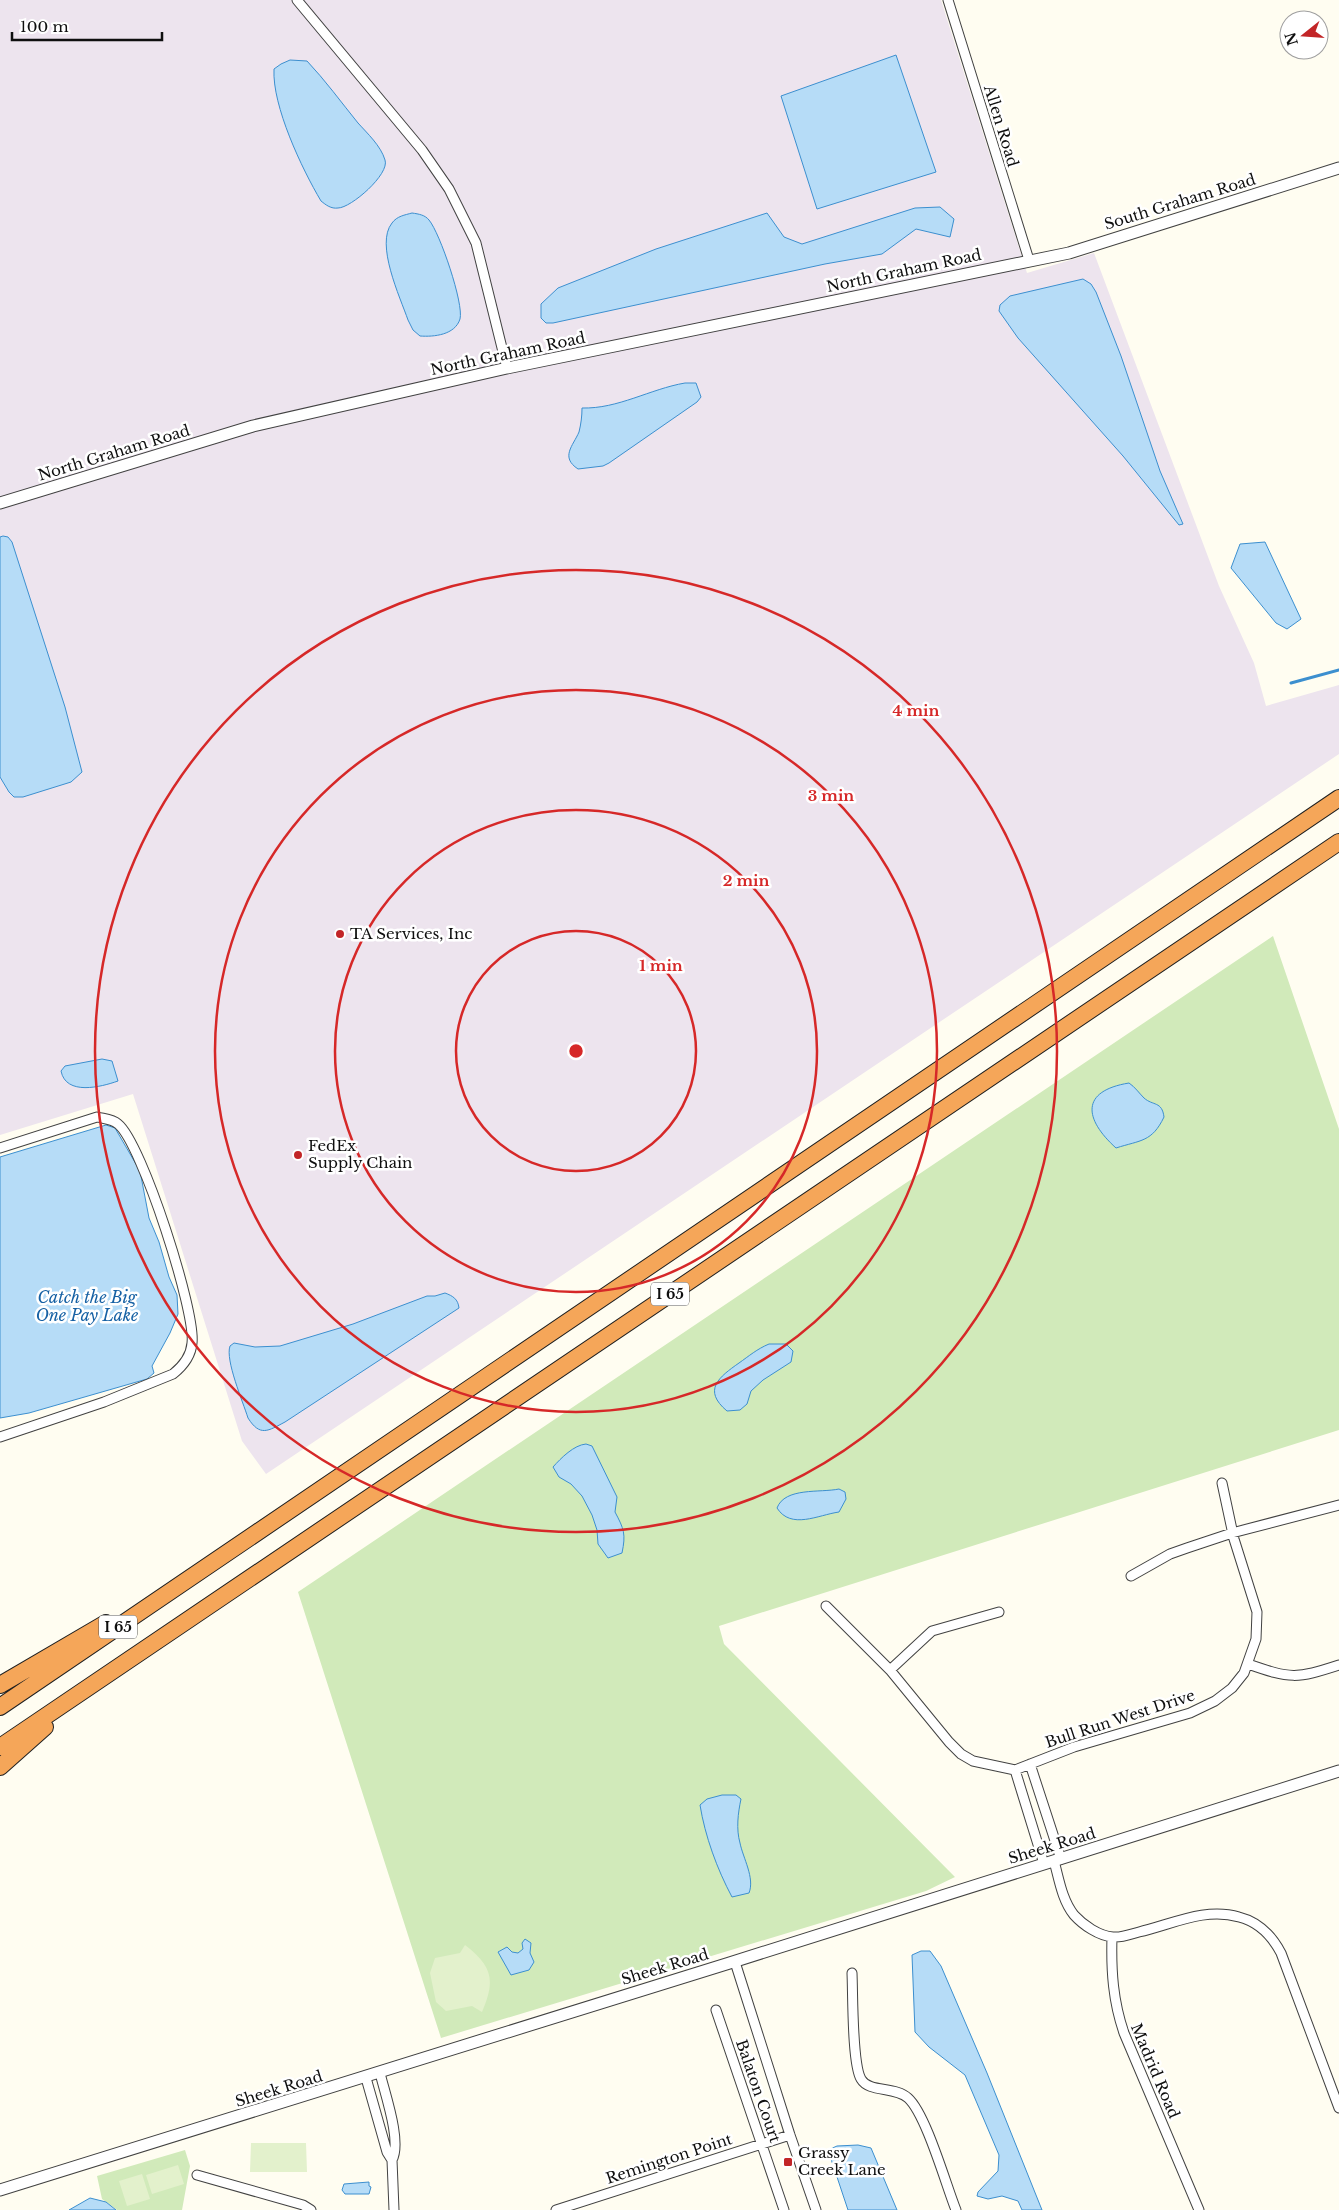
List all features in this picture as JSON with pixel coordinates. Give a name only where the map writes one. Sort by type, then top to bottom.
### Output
[{"type":"highway","name":"I 65","points":[[0,1707],[1339,798]]},
{"type":"highway","name":"I 65","points":[[0,1747],[1339,842]]},
{"type":"highway","points":[[0,1685],[235,1548]]},
{"type":"highway","points":[[0,1767],[95,1683]]},
{"type":"street","points":[[297,0],[422,150],[449,189],[476,243],[507,368]]},
{"type":"street","name":"Allen Road","points":[[948,0],[1028,260]]},
{"type":"street","name":"South Graham Road","points":[[1028,260],[1069,253],[1339,168]]},
{"type":"street","name":"North Graham Road","points":[[0,503],[254,426],[507,368],[1028,260]]},
{"type":"street","points":[[0,1148],[97,1118],[109,1119],[119,1125],[130,1139],[143,1164],[191,1316],[192,1343],[188,1356],[181,1368],[173,1374],[104,1402],[0,1437]]},
{"type":"street","name":"Bull Run West Drive","points":[[1015,1770],[1074,1747],[1190,1712],[1207,1705],[1232,1688],[1244,1673],[1256,1639],[1257,1612],[1232,1533],[1222,1483]]},
{"type":"street","points":[[1131,1576],[1170,1554],[1232,1533],[1339,1505]]},
{"type":"street","points":[[826,1606],[890,1670],[961,1754],[973,1761],[1015,1770],[1053,1862],[1066,1901],[1074,1914],[1094,1931],[1112,1937],[1128,1935],[1192,1916],[1228,1913],[1255,1922],[1267,1932],[1281,1953],[1339,2108]]},
{"type":"street","points":[[890,1670],[932,1631],[999,1612]]},
{"type":"street","points":[[1248,1664],[1280,1676],[1290,1677],[1302,1676],[1339,1665]]},
{"type":"street","points":[[1030,1764],[1053,1862]]},
{"type":"street","name":"Sheek Road","points":[[0,2190],[366,2078],[456,2048],[1339,1771]]},
{"type":"street","name":"Madrid Road","points":[[1112,1937],[1111,1969],[1117,2013],[1199,2210]]},
{"type":"street","points":[[735,1962],[816,2210]]},
{"type":"street","points":[[852,1973],[856,2065],[861,2080],[871,2087],[897,2091],[909,2099],[920,2114],[956,2210]]},
{"type":"street","name":"Balaton Court","points":[[716,2010],[784,2210]]},
{"type":"street","points":[[380,2073],[394,2134],[396,2153],[392,2160]]},
{"type":"street","points":[[366,2078],[387,2152],[392,2160],[394,2210]]},
{"type":"street","name":"Remington Point","points":[[556,2210],[790,2135]]},
{"type":"street","points":[[197,2175],[303,2205],[311,2210]]},
{"type":"shaded area","points":[[0,0],[941,0],[1027,273],[1094,253],[1219,586],[1254,663],[1266,706],[1339,685],[1339,754],[266,1474],[242,1441],[133,1094],[0,1135]]},
{"type":"green space","points":[[1273,936],[1339,1129],[1339,1430],[719,1626],[724,1644],[955,1877],[926,1891],[441,2038],[298,1592]]},
{"type":"green space","points":[[465,1945],[481,1960],[489,1974],[489,1991],[482,2012],[472,2006],[446,2011],[436,2002],[430,1973],[435,1958],[460,1953]]},
{"type":"green space","points":[[251,2143],[306,2143],[307,2172],[250,2172]]},
{"type":"green space","points":[[185,2150],[190,2166],[182,2210],[117,2210],[102,2199],[97,2176]]},
{"type":"green space","points":[[178,2165],[184,2184],[152,2194],[146,2175]]},
{"type":"green space","points":[[142,2174],[150,2199],[127,2206],[119,2181]]},
{"type":"water","points":[[896,55],[936,172],[817,209],[781,96]]},
{"type":"water","points":[[290,60],[307,61],[373,140],[385,160],[382,173],[376,181],[360,197],[344,207],[333,208],[321,201],[297,155],[283,119],[278,101],[274,69]]},
{"type":"water","points":[[940,207],[954,219],[950,237],[916,229],[882,254],[825,264],[553,323],[546,323],[541,318],[541,304],[558,288],[656,249],[767,213],[784,237],[802,244],[915,208]]},
{"type":"water","points":[[412,213],[426,217],[434,227],[455,285],[460,319],[454,329],[443,334],[420,336],[413,330],[395,285],[387,257],[387,232],[392,223],[399,217]]},
{"type":"water","points":[[1083,279],[1091,284],[1096,292],[1121,356],[1160,471],[1183,524],[1179,525],[1123,456],[1018,338],[999,311],[1000,305],[1010,296]]},
{"type":"water","points":[[685,383],[696,383],[701,397],[697,402],[609,463],[603,466],[578,469],[573,465],[569,456],[571,447],[579,432],[582,408],[621,402]]},
{"type":"water","points":[[0,537],[8,537],[12,542],[65,707],[82,772],[71,782],[23,797],[14,797],[0,777]]},
{"type":"water","points":[[1265,542],[1301,619],[1287,629],[1276,623],[1231,568],[1240,544]]},
{"type":"water","points":[[102,1059],[112,1061],[118,1081],[85,1088],[70,1084],[64,1079],[61,1071],[65,1066]]},
{"type":"water","points":[[1129,1083],[1144,1098],[1159,1106],[1164,1117],[1160,1125],[1150,1136],[1116,1148],[1098,1127],[1093,1117],[1092,1108],[1095,1099],[1102,1092]]},
{"type":"water","name":"Catch the Big One Pay Lake","points":[[106,1125],[115,1128],[140,1171],[149,1218],[177,1295],[178,1314],[152,1366],[154,1373],[147,1379],[29,1413],[0,1418],[0,1157]]},
{"type":"water","points":[[445,1293],[455,1298],[459,1308],[285,1422],[269,1430],[260,1430],[248,1418],[230,1361],[230,1346],[234,1343],[255,1347],[280,1346],[353,1324],[427,1296]]},
{"type":"water","points":[[769,1344],[786,1344],[793,1351],[791,1362],[763,1380],[751,1391],[747,1404],[740,1410],[727,1411],[716,1397],[716,1384],[725,1373],[757,1350]]},
{"type":"water","points":[[586,1444],[592,1446],[617,1497],[615,1512],[624,1536],[622,1553],[608,1558],[598,1544],[597,1530],[592,1515],[582,1496],[571,1484],[559,1477],[553,1467],[572,1449]]},
{"type":"water","points":[[839,1489],[845,1492],[846,1499],[839,1512],[797,1520],[783,1515],[777,1508],[781,1501],[795,1494]]},
{"type":"water","points":[[722,1795],[736,1795],[741,1799],[738,1815],[738,1832],[751,1881],[749,1893],[732,1897],[712,1852],[700,1805],[707,1799]]},
{"type":"water","points":[[525,1939],[531,1943],[530,1953],[534,1962],[529,1970],[511,1975],[498,1952],[507,1947],[512,1952],[518,1953],[523,1949],[522,1943]]},
{"type":"water","points":[[921,1951],[930,1951],[941,1966],[987,2073],[1042,2210],[1022,2210],[1018,2201],[1002,2196],[988,2199],[977,2196],[978,2192],[998,2171],[999,2155],[965,2075],[929,2047],[915,2032],[912,1955]]},
{"type":"water","points":[[858,2145],[871,2148],[897,2210],[848,2210],[828,2150],[837,2146]]},
{"type":"water","points":[[369,2182],[371,2187],[369,2194],[345,2194],[342,2190],[344,2184]]},
{"type":"water","points":[[90,2198],[106,2202],[116,2210],[69,2210]]},
{"type":"waterway","points":[[1291,683],[1339,670]]},
{"type":"place","name":"TA Services, Inc","points":[[340,934]]},
{"type":"place","name":"FedEx Supply Chain","points":[[298,1155]]},
{"type":"place","name":"Grassy Creek Lane","points":[[788,2162]]}]
